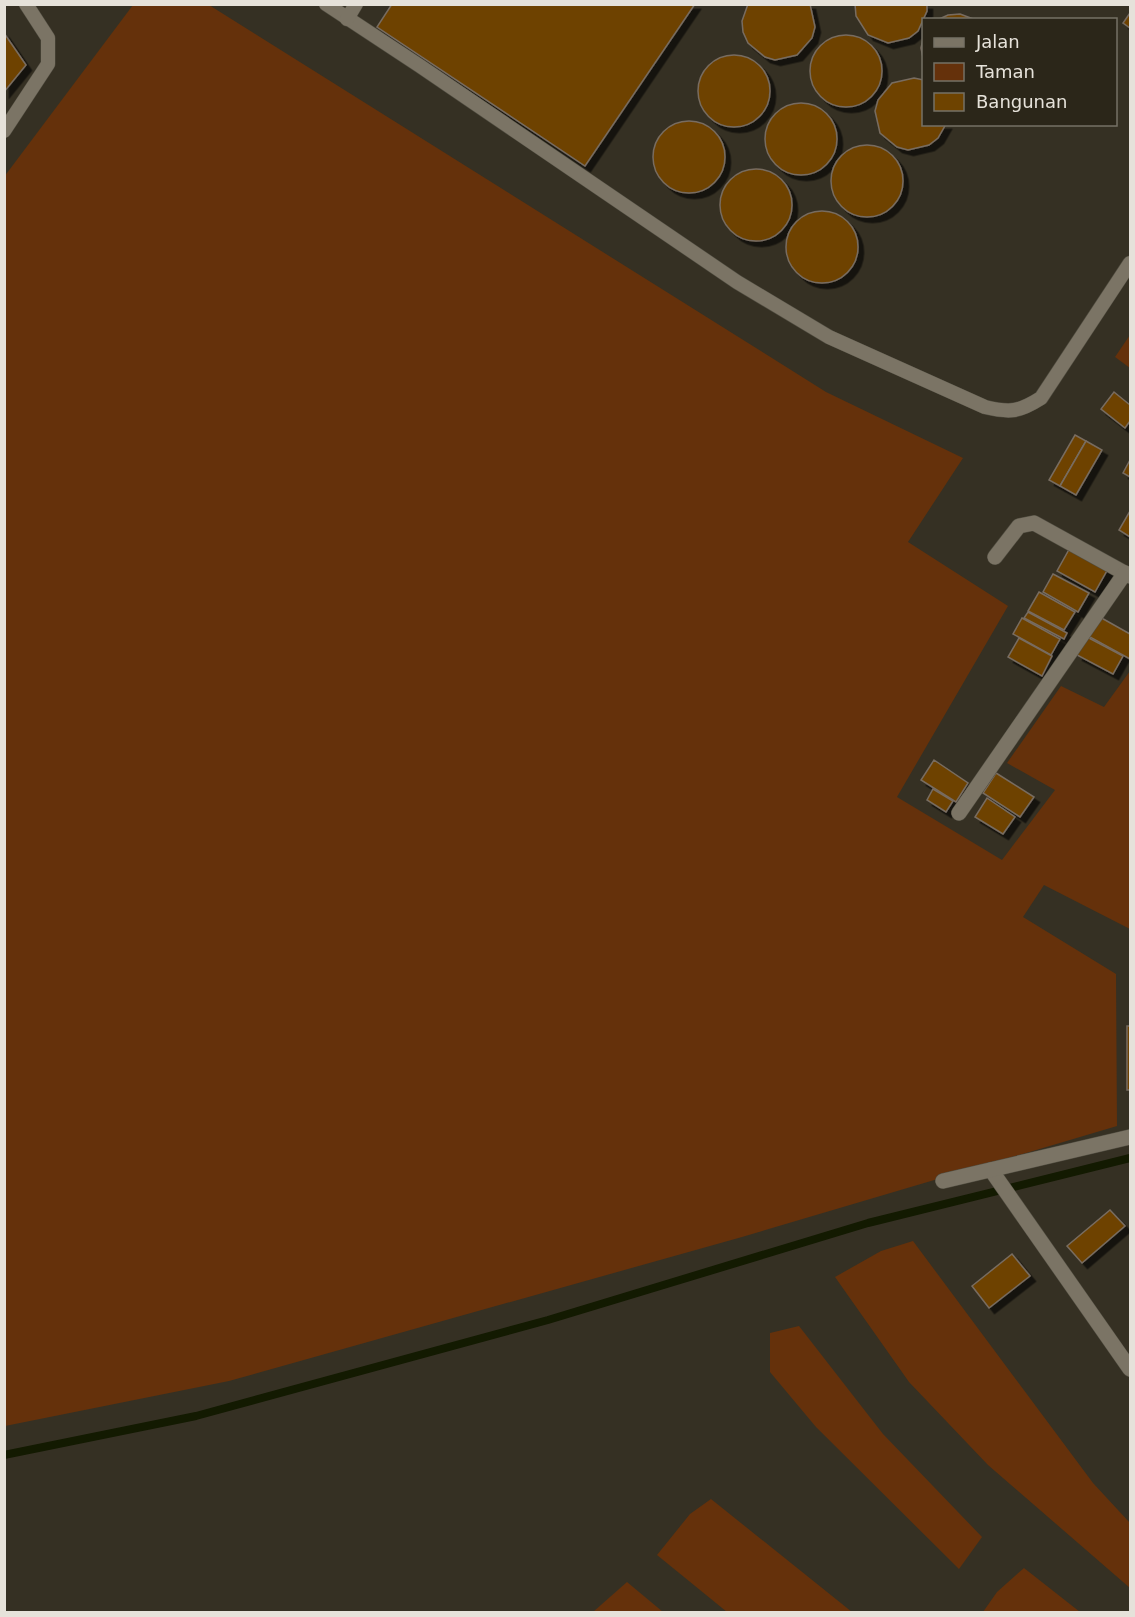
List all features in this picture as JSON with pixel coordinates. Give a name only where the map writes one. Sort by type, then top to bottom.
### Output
[{"type":"street","points":[[959,813],[1128,575],[1034,523],[1020,526],[995,557]]},
{"type":"street","points":[[943,1181],[1131,1137]]},
{"type":"street","points":[[991,1170],[1131,1369]]},
{"type":"lane","points":[[4,131],[48,64],[48,38],[26,4]]},
{"type":"lane","points":[[326,4],[737,282],[829,337],[985,407],[1004,411],[1023,410],[1041,398],[1131,263]]},
{"type":"lane","points":[[347,19],[356,4]]},
{"type":"green space","points":[[133,5],[209,5],[826,392],[963,458],[908,542],[1008,606],[897,797],[1002,860],[1055,790],[1007,763],[1061,686],[1104,707],[1130,671],[1130,929],[1044,885],[1023,917],[1116,974],[1117,1126],[742,1237],[229,1381],[5,1426],[4,177]]},
{"type":"green space","points":[[1130,335],[1130,368],[1115,357]]},
{"type":"green space","points":[[913,1241],[1093,1483],[1130,1523],[1130,1588],[988,1465],[909,1382],[835,1277],[881,1251]]},
{"type":"green space","points":[[799,1326],[883,1434],[982,1537],[959,1569],[816,1427],[770,1372],[770,1333]]},
{"type":"green space","points":[[711,1499],[852,1612],[727,1612],[657,1555],[690,1514]]},
{"type":"green space","points":[[1024,1568],[1080,1612],[983,1612],[997,1592]]},
{"type":"green space","points":[[627,1582],[663,1612],[593,1612]]},
{"type":"building","points":[[392,4],[695,4],[585,166],[377,27]]},
{"type":"building","points":[[748,4],[810,4],[815,27],[812,38],[797,55],[775,60],[765,57],[748,43],[743,32],[742,21]]},
{"type":"building","points":[[855,4],[927,4],[927,11],[918,31],[909,38],[888,43],[868,35],[856,16]]},
{"type":"building","points":[[1130,13],[1130,28],[1123,23]]},
{"type":"building","points":[[960,14],[971,18],[941,18]]},
{"type":"building","points":[[4,33],[26,65],[4,92]]},
{"type":"building","points":[[846,35],[866,41],[876,51],[882,71],[876,91],[866,101],[846,107],[826,101],[816,91],[810,71],[816,51],[826,41]]},
{"type":"building","points":[[734,55],[754,61],[764,71],[770,91],[764,111],[754,121],[734,127],[714,121],[704,111],[698,91],[704,71],[714,61]]},
{"type":"building","points":[[914,78],[922,80],[922,126],[945,126],[938,138],[929,145],[908,150],[897,147],[880,133],[875,111],[878,100],[892,83]]},
{"type":"building","points":[[801,103],[821,109],[831,119],[837,139],[831,159],[821,169],[801,175],[781,169],[771,159],[765,139],[771,119],[781,109]]},
{"type":"building","points":[[689,121],[709,127],[719,137],[725,157],[719,177],[709,187],[689,193],[669,187],[659,177],[653,157],[659,137],[669,127]]},
{"type":"building","points":[[867,145],[887,151],[897,161],[903,181],[897,201],[887,211],[867,217],[847,211],[837,201],[831,181],[837,161],[847,151]]},
{"type":"building","points":[[756,169],[776,175],[786,185],[792,205],[786,225],[776,235],[756,241],[736,235],[726,225],[720,205],[726,185],[736,175]]},
{"type":"building","points":[[822,211],[842,217],[852,227],[858,247],[852,267],[842,277],[822,283],[802,277],[792,267],[786,247],[792,227],[802,217]]},
{"type":"building","points":[[1114,392],[1130,405],[1130,421],[1125,428],[1101,409]]},
{"type":"building","points":[[1075,435],[1086,441],[1060,486],[1049,480]]},
{"type":"building","points":[[1086,441],[1102,450],[1076,495],[1060,486]]},
{"type":"building","points":[[1130,460],[1130,477],[1123,473]]},
{"type":"building","points":[[1130,511],[1130,537],[1119,530]]},
{"type":"building","points":[[1071,546],[1109,567],[1095,592],[1057,571]]},
{"type":"building","points":[[1053,574],[1089,593],[1078,612],[1043,592]]},
{"type":"building","points":[[1039,592],[1075,612],[1064,630],[1028,611]]},
{"type":"building","points":[[1028,612],[1067,633],[1064,639],[1024,618]]},
{"type":"building","points":[[1098,616],[1130,634],[1130,659],[1088,636]]},
{"type":"building","points":[[1022,618],[1060,639],[1051,655],[1013,634]]},
{"type":"building","points":[[1087,637],[1123,656],[1113,674],[1077,655]]},
{"type":"building","points":[[1019,638],[1052,656],[1042,676],[1008,657]]},
{"type":"building","points":[[934,760],[968,783],[956,802],[921,780]]},
{"type":"building","points":[[996,773],[1034,797],[1020,817],[983,793]]},
{"type":"building","points":[[933,789],[953,801],[946,812],[927,800]]},
{"type":"building","points":[[987,798],[1015,817],[1003,834],[975,817]]},
{"type":"building","points":[[1127,1026],[1130,1026],[1130,1090],[1127,1090]]},
{"type":"building","points":[[1110,1210],[1125,1226],[1082,1263],[1067,1246]]},
{"type":"building","points":[[1012,1254],[1030,1276],[989,1308],[972,1286]]},
{"type":"waterway","points":[[4,1455],[196,1416],[548,1320],[868,1223],[1130,1158]]}]
